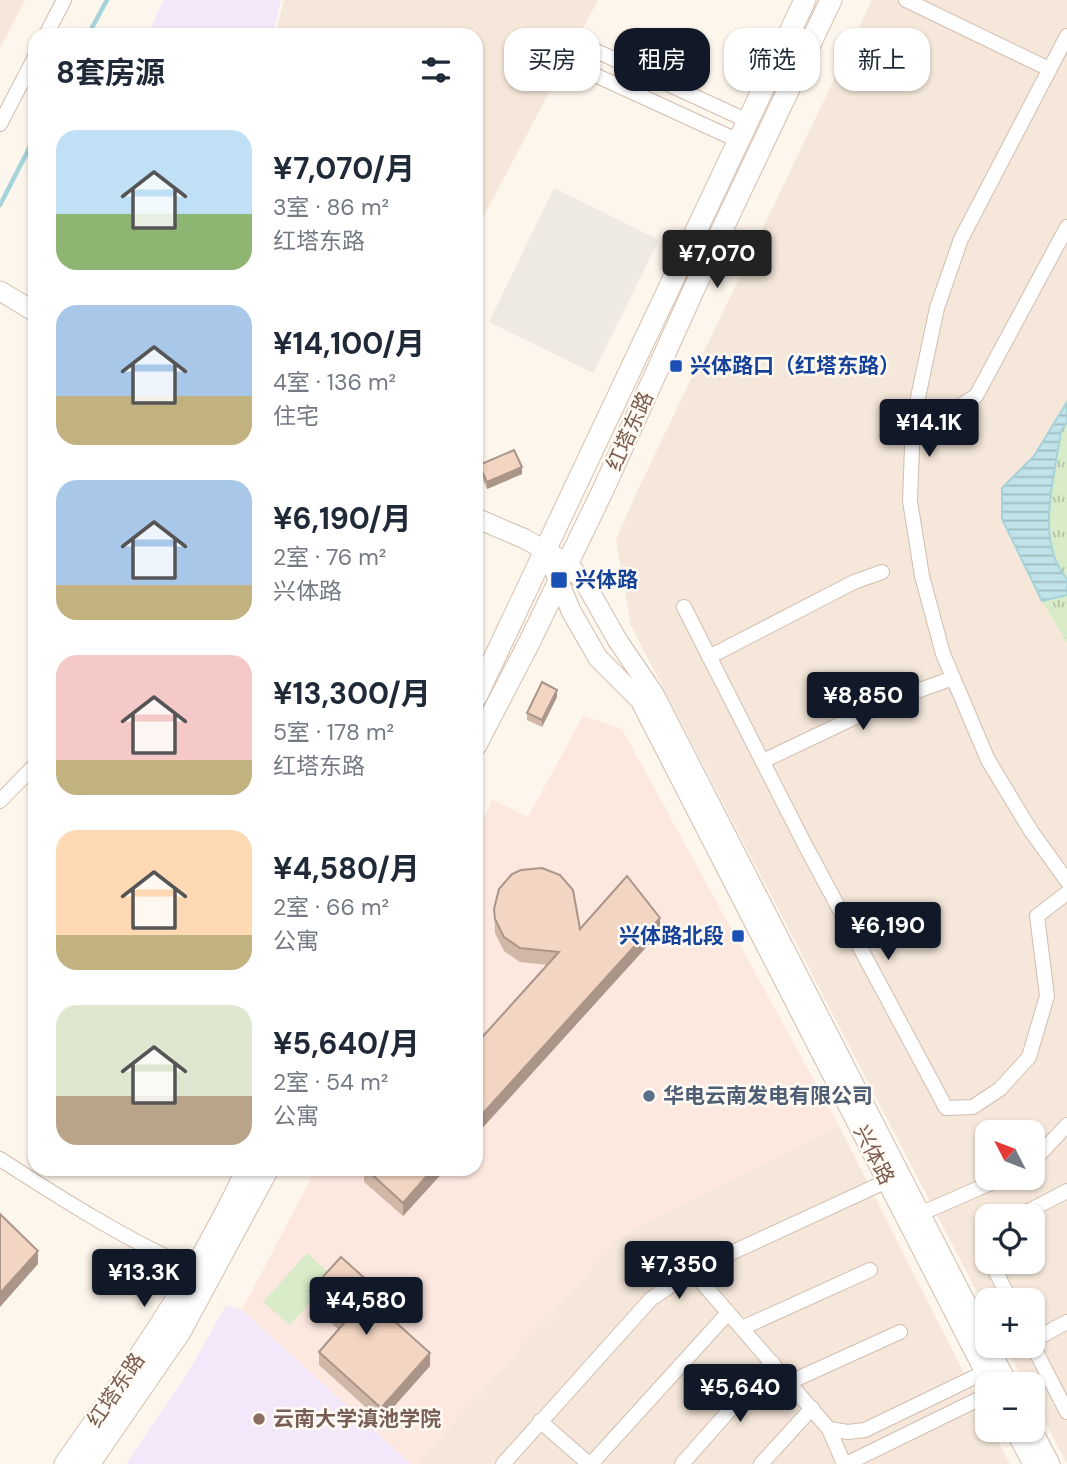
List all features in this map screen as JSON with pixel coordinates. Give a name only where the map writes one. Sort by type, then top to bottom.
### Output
[{"type":"main road","name":"红塔东路","points":[[483,683],[805,0]]},
{"type":"main road","name":"红塔东路","points":[[483,731],[563,572],[831,0]]},
{"type":"main road","name":"红塔东路","points":[[65,1464],[133,1366],[193,1269],[243,1176]]},
{"type":"main road","name":"红塔东路","points":[[89,1464],[180,1332],[264,1176]]},
{"type":"street","points":[[50,28],[64,0]]},
{"type":"street","points":[[906,0],[1049,69]]},
{"type":"street","points":[[1067,36],[961,239],[937,309],[913,421],[910,501],[920,563],[943,654],[988,760],[1031,831],[1067,881]]},
{"type":"street","points":[[600,53],[748,121]]},
{"type":"street","points":[[0,124],[28,70]]},
{"type":"street","points":[[600,77],[739,141]]},
{"type":"street","points":[[913,436],[976,396],[1067,227]]},
{"type":"street","points":[[0,291],[28,309]]},
{"type":"street","points":[[483,521],[545,552],[563,572]]},
{"type":"street","name":"兴体路","points":[[563,572],[571,611],[598,658],[640,700],[830,1052],[994,1372]]},
{"type":"street","points":[[709,657],[854,582],[882,572]]},
{"type":"street","points":[[684,607],[762,761],[946,1108],[973,1107],[1000,1089],[1029,1057],[1047,996],[1037,916],[1067,893]]},
{"type":"street","points":[[762,761],[887,702],[953,678]]},
{"type":"street","points":[[0,801],[28,772]]},
{"type":"street","name":"兴体路","points":[[830,1052],[887,1181],[913,1217],[975,1323]]},
{"type":"street","points":[[1045,1149],[1067,1125]]},
{"type":"street","points":[[0,1159],[170,1259],[193,1269]]},
{"type":"street","points":[[503,1464],[651,1299],[692,1271],[887,1181]]},
{"type":"street","points":[[913,1217],[975,1190]]},
{"type":"street","points":[[1042,1204],[1067,1191]]},
{"type":"street","points":[[742,1328],[870,1270]]},
{"type":"street","points":[[692,1271],[829,1429],[845,1464],[975,1401]]},
{"type":"street","points":[[540,1422],[590,1464],[728,1312]]},
{"type":"street","points":[[1045,1335],[1067,1322]]},
{"type":"street","points":[[790,1382],[900,1332]]},
{"type":"street","points":[[1040,1358],[1067,1412]]},
{"type":"street","points":[[682,1464],[772,1362]]},
{"type":"street","points":[[829,1429],[848,1432],[865,1430],[975,1389]]},
{"type":"street","points":[[761,1464],[812,1408]]},
{"type":"street","points":[[1021,1442],[1033,1464]]},
{"type":"street","points":[[1038,1442],[1050,1464]]},
{"type":"shaded area","points":[[0,0],[25,0],[0,48]]},
{"type":"shaded area","points":[[163,0],[281,0],[275,28],[151,28]]},
{"type":"shaded area","points":[[284,0],[598,0],[583,28],[504,28],[504,91],[550,91],[483,218],[483,28],[277,28]]},
{"type":"shaded area","points":[[872,0],[1067,0],[1067,402],[1034,456],[1002,489],[1002,519],[1042,601],[1067,643],[1067,1464],[1045,1421],[1045,1372],[1019,1372],[1011,1358],[1045,1358],[1045,1288],[975,1288],[631,626],[616,540],[834,80],[834,91],[930,91],[930,28],[859,28]]},
{"type":"shaded area","points":[[554,188],[659,240],[593,373],[489,322]]},
{"type":"shaded area","name":"华电云南发电有限公司","points":[[583,716],[622,729],[839,1126],[620,1237],[417,1464],[411,1464],[242,1310],[312,1176],[483,1176],[483,820],[492,799],[528,817]]},
{"type":"shaded area","points":[[839,1126],[975,1395],[975,1442],[998,1442],[1010,1464],[417,1464],[620,1237]]},
{"type":"shaded area","name":"云南大学滇池学院","points":[[226,1306],[242,1310],[411,1464],[126,1464],[187,1374]]},
{"type":"green space","points":[[1067,402],[1067,643],[1042,601],[1002,519],[1002,488],[1034,456]]},
{"type":"green space","points":[[307,1253],[333,1277],[290,1325],[263,1302]]},
{"type":"water","points":[[1067,402],[1067,422],[1061,431],[1049,508],[1049,527],[1051,546],[1067,579],[1067,595],[1042,601],[1002,519],[1002,488],[1034,456]]},
{"type":"building","points":[[514,450],[522,467],[487,482],[483,474],[483,463]]},
{"type":"building","points":[[542,682],[557,690],[542,720],[527,713]]},
{"type":"building","points":[[542,868],[560,875],[573,890],[580,929],[627,876],[660,918],[483,1113],[483,1036],[559,952],[520,948],[504,937],[495,919],[494,909],[499,889],[512,874],[521,870]]},
{"type":"building","points":[[374,1176],[427,1176],[403,1203]]},
{"type":"building","points":[[0,1214],[38,1251],[0,1293]]},
{"type":"building","points":[[341,1257],[370,1283],[362,1292],[430,1353],[381,1408],[319,1352],[345,1322],[310,1291]]},
{"type":"waterway","points":[[92,28],[107,0]]},
{"type":"waterway","points":[[0,205],[28,151]]},
{"type":"place","name":"兴体路口（红塔东路）","points":[[676,366]]},
{"type":"place","name":"兴体路","points":[[559,580]]},
{"type":"place","name":"兴体路北段","points":[[738,936]]},
{"type":"place","name":"华电云南发电有限公司","points":[[649,1096]]},
{"type":"place","name":"云南大学滇池学院","points":[[259,1419]]}]
